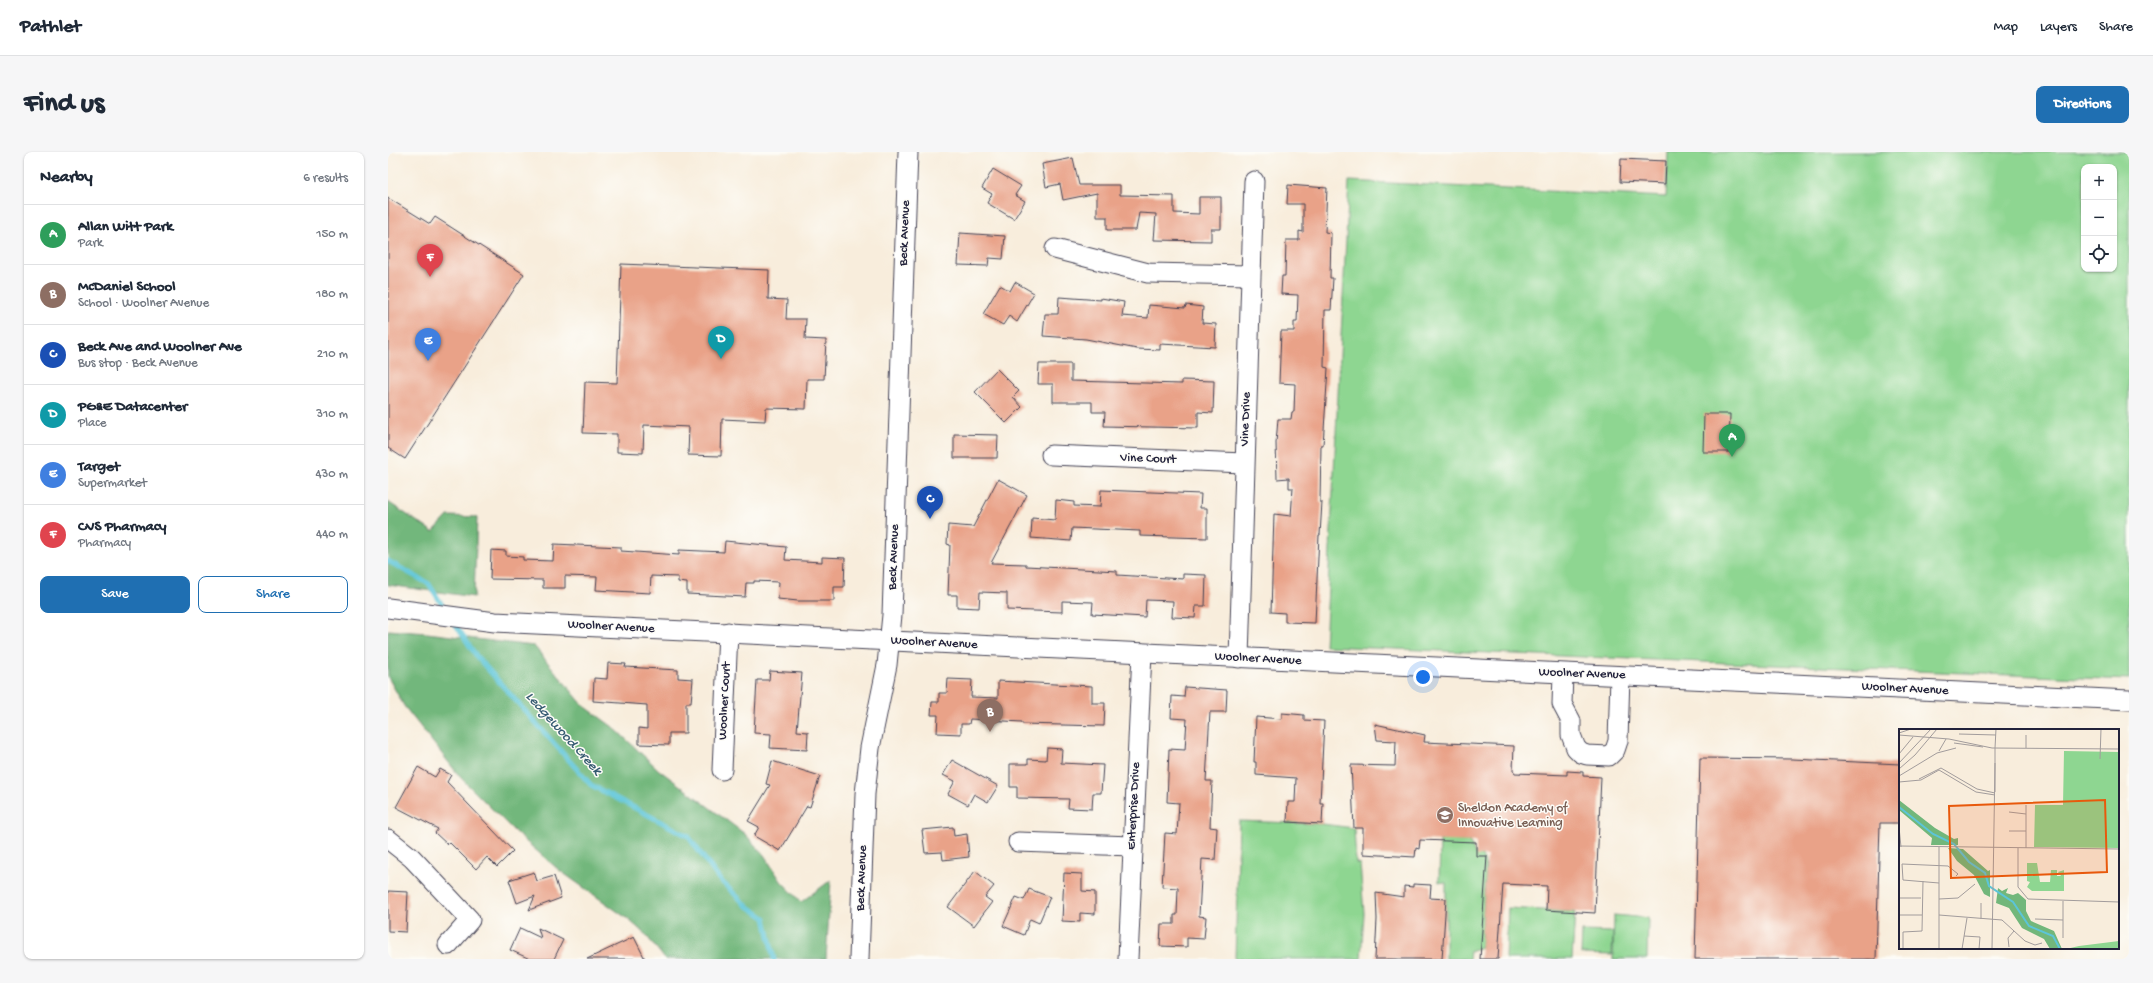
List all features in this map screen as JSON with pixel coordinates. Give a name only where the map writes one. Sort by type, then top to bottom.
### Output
[{"type":"street","name":"Beck Avenue","points":[[859,959],[865,794],[870,748],[886,669],[892,615],[908,152]]},
{"type":"street","name":"Vine Drive","points":[[1239,658],[1254,181]]},
{"type":"street","points":[[1055,249],[1148,273],[1250,275]]},
{"type":"street","name":"Vine Court","points":[[1052,455],[1244,463]]},
{"type":"street","name":"Woolner Avenue","points":[[388,608],[495,622],[2129,700]]},
{"type":"street","name":"Woolner Court","points":[[722,770],[728,632]]},
{"type":"street","name":"Enterprise Drive","points":[[1128,959],[1142,653]]},
{"type":"street","points":[[1563,674],[1562,704],[1571,721],[1571,735],[1573,742],[1581,753],[1595,757],[1609,756],[1615,750],[1618,741],[1620,676]]},
{"type":"street","points":[[388,839],[412,858],[470,920],[448,945]]},
{"type":"street","points":[[1018,842],[1132,846]]},
{"type":"green space","points":[[1668,152],[2129,152],[2129,680],[1325,646],[1349,181],[1666,197]]},
{"type":"green space","points":[[388,502],[433,532],[448,516],[477,517],[474,597],[388,585]]},
{"type":"green space","points":[[388,630],[427,633],[534,646],[583,705],[613,727],[659,770],[745,834],[764,855],[781,881],[801,902],[831,880],[826,959],[665,959],[645,934],[628,919],[559,870],[516,833],[461,778],[404,706],[388,677]]},
{"type":"green space","points":[[1239,821],[1322,824],[1354,828],[1356,863],[1360,864],[1364,913],[1361,959],[1235,959]]},
{"type":"green space","points":[[1440,840],[1469,841],[1476,855],[1482,856],[1486,867],[1481,947],[1470,951],[1469,959],[1446,959],[1446,883],[1439,882]]},
{"type":"green space","points":[[1508,908],[1575,912],[1572,959],[1506,959]]},
{"type":"green space","points":[[1614,915],[1648,918],[1647,959],[1613,959]]},
{"type":"green space","points":[[1582,931],[1613,932],[1612,955],[1581,954]]},
{"type":"building","points":[[1073,158],[1079,185],[1120,185],[1120,195],[1174,196],[1174,213],[1199,214],[1199,197],[1221,197],[1221,229],[1211,229],[1211,241],[1154,240],[1156,214],[1139,213],[1136,230],[1107,230],[1107,217],[1097,217],[1097,193],[1063,200],[1060,184],[1046,187],[1042,164]]},
{"type":"building","points":[[1621,159],[1666,161],[1665,184],[1620,182]]},
{"type":"building","points":[[993,169],[1021,186],[1015,195],[1025,201],[1014,219],[987,203],[992,194],[982,188]]},
{"type":"building","points":[[1288,185],[1327,188],[1325,232],[1331,233],[1330,278],[1333,278],[1331,310],[1325,310],[1324,367],[1328,368],[1323,445],[1321,445],[1320,502],[1322,502],[1315,623],[1285,622],[1285,613],[1271,612],[1274,514],[1291,516],[1293,488],[1289,488],[1289,478],[1277,479],[1276,443],[1278,419],[1291,419],[1292,412],[1294,412],[1295,384],[1279,383],[1281,331],[1294,331],[1294,322],[1297,322],[1298,295],[1281,294],[1282,276],[1285,276],[1286,240],[1299,240],[1299,231],[1303,232],[1303,204],[1287,204]]},
{"type":"building","points":[[388,198],[430,224],[435,217],[524,274],[405,459],[388,448]]},
{"type":"building","points":[[960,233],[1005,236],[1003,259],[989,258],[988,266],[958,265]]},
{"type":"building","points":[[621,264],[769,270],[768,299],[787,300],[786,319],[806,319],[805,339],[826,340],[824,379],[807,379],[806,409],[766,408],[765,421],[722,419],[721,456],[688,455],[689,427],[644,425],[643,453],[617,452],[617,434],[583,433],[585,382],[617,383]]},
{"type":"building","points":[[1015,282],[1034,293],[1017,322],[1009,316],[1003,325],[983,314],[1000,285],[1010,291]]},
{"type":"building","points":[[1059,297],[1101,300],[1101,298],[1124,302],[1122,316],[1148,318],[1149,305],[1185,308],[1186,305],[1203,307],[1202,323],[1216,324],[1215,347],[1160,344],[1160,350],[1137,349],[1086,339],[1043,336],[1045,314],[1058,314]]},
{"type":"building","points":[[1039,364],[1071,364],[1071,381],[1182,384],[1182,380],[1214,381],[1213,413],[1198,412],[1198,428],[1104,426],[1105,412],[1092,412],[1092,402],[1053,402],[1053,384],[1038,384]]},
{"type":"building","points":[[997,369],[1019,391],[1013,397],[1022,407],[1006,423],[975,392]]},
{"type":"building","points":[[1704,414],[1730,414],[1729,452],[1703,452]]},
{"type":"building","points":[[954,434],[998,435],[997,458],[954,458]]},
{"type":"building","points":[[998,479],[1027,495],[991,563],[1026,564],[1026,566],[1117,571],[1117,575],[1183,579],[1183,574],[1206,575],[1205,606],[1196,606],[1195,618],[1172,617],[1173,601],[1146,600],[1145,617],[1092,614],[1093,602],[1062,601],[1062,612],[1007,610],[1007,593],[980,592],[979,608],[957,607],[957,595],[948,595],[950,545],[947,544],[948,525],[973,527]]},
{"type":"building","points":[[1101,490],[1201,494],[1200,508],[1207,508],[1207,538],[1140,536],[1140,531],[1072,528],[1071,541],[1031,538],[1032,518],[1055,520],[1056,500],[1074,502],[1074,506],[1100,507]]},
{"type":"building","points":[[725,541],[786,547],[785,560],[822,562],[822,557],[845,558],[844,587],[834,587],[834,601],[798,601],[778,599],[779,582],[754,581],[754,583],[746,583],[745,597],[687,594],[687,583],[678,582],[678,577],[651,576],[650,593],[596,590],[597,577],[565,576],[565,588],[543,588],[543,580],[490,579],[491,550],[506,551],[506,556],[523,557],[523,560],[553,561],[554,544],[621,547],[621,551],[679,555],[679,550],[724,552]]},
{"type":"building","points":[[608,663],[626,664],[625,667],[678,670],[678,678],[693,679],[691,703],[686,703],[686,733],[669,733],[669,745],[639,744],[639,728],[647,729],[647,705],[593,701],[594,678],[607,679]]},
{"type":"building","points":[[770,671],[802,673],[797,731],[808,732],[807,750],[770,748],[771,734],[754,733],[757,680],[769,680]]},
{"type":"building","points":[[948,679],[972,680],[971,697],[998,698],[998,681],[1092,686],[1092,703],[1105,703],[1104,726],[1022,724],[1022,722],[970,719],[969,724],[961,724],[961,734],[937,733],[938,715],[931,715],[932,702],[939,702],[939,693],[947,693]]},
{"type":"building","points":[[1185,687],[1227,690],[1226,712],[1210,712],[1206,781],[1212,781],[1210,827],[1217,828],[1215,860],[1202,859],[1199,916],[1206,917],[1204,939],[1187,938],[1187,947],[1160,946],[1161,924],[1174,924],[1174,915],[1177,915],[1178,888],[1162,887],[1165,833],[1177,834],[1179,803],[1167,802],[1169,749],[1185,750],[1187,719],[1171,718],[1172,696],[1184,697]]},
{"type":"building","points":[[1282,713],[1304,715],[1304,720],[1324,721],[1320,803],[1323,803],[1322,824],[1287,822],[1288,802],[1295,802],[1296,778],[1256,775],[1256,762],[1254,762],[1256,717],[1282,719]]},
{"type":"building","points":[[1375,724],[1425,735],[1424,742],[1514,746],[1513,770],[1515,773],[1567,775],[1567,771],[1583,772],[1583,776],[1601,777],[1595,913],[1546,910],[1547,886],[1503,884],[1498,959],[1480,959],[1487,856],[1476,856],[1476,842],[1420,840],[1419,849],[1416,848],[1415,857],[1363,854],[1363,828],[1354,828],[1351,765],[1395,766],[1396,741],[1377,740]]},
{"type":"building","points":[[1047,748],[1062,749],[1061,763],[1103,765],[1101,793],[1093,793],[1092,809],[1068,808],[1069,799],[1017,798],[1017,787],[1010,787],[1010,764],[1028,764],[1028,759],[1046,760]]},
{"type":"building","points":[[1700,758],[1792,759],[1899,764],[1899,823],[1880,823],[1876,959],[1695,959]]},
{"type":"building","points":[[952,760],[998,786],[988,802],[974,794],[968,805],[948,794],[955,781],[943,775]]},
{"type":"building","points":[[772,761],[820,776],[810,807],[807,806],[780,851],[754,836],[759,827],[748,821],[770,785],[766,784]]},
{"type":"building","points":[[418,767],[435,777],[440,769],[451,775],[447,782],[513,851],[497,867],[487,857],[476,869],[450,843],[448,845],[435,833],[438,829],[396,807]]},
{"type":"building","points":[[953,827],[954,836],[967,834],[969,857],[943,860],[942,852],[925,853],[922,830]]},
{"type":"building","points":[[975,871],[994,886],[985,897],[992,902],[974,926],[948,907]]},
{"type":"building","points":[[534,872],[537,881],[554,876],[561,898],[529,910],[535,896],[517,903],[509,880]]},
{"type":"building","points":[[1064,873],[1082,874],[1082,891],[1095,892],[1095,914],[1080,913],[1080,922],[1062,921]]},
{"type":"building","points":[[1413,884],[1431,885],[1430,898],[1446,899],[1442,959],[1375,959],[1377,919],[1376,893],[1404,897],[1404,886],[1413,887]]},
{"type":"building","points":[[1029,889],[1050,897],[1039,923],[1030,919],[1024,935],[1003,926],[1016,897],[1024,900]]},
{"type":"building","points":[[388,891],[408,892],[406,932],[388,931]]},
{"type":"building","points":[[520,928],[541,938],[538,928],[563,940],[554,959],[530,959],[510,950]]},
{"type":"building","points":[[634,937],[645,959],[587,959]]},
{"type":"waterway","name":"Ledgewood Creek","points":[[388,561],[429,584],[446,611]]},
{"type":"waterway","name":"Ledgewood Creek","points":[[454,622],[477,657],[591,785],[688,836],[719,879],[746,905],[765,918],[774,959]]},
{"type":"place","name":"CVS Pharmacy","points":[[430,277]]},
{"type":"place","name":"PG&E Datacenter","points":[[721,359]]},
{"type":"place","name":"Target","points":[[428,361]]},
{"type":"place","name":"Allan Witt Park","points":[[1732,457]]},
{"type":"place","name":"Beck Ave and Woolner Ave","points":[[930,519]]},
{"type":"place","name":"McDaniel School","points":[[990,732]]},
{"type":"place","name":"Sheldon Academy of Innovative Learning","points":[[1445,815]]}]
